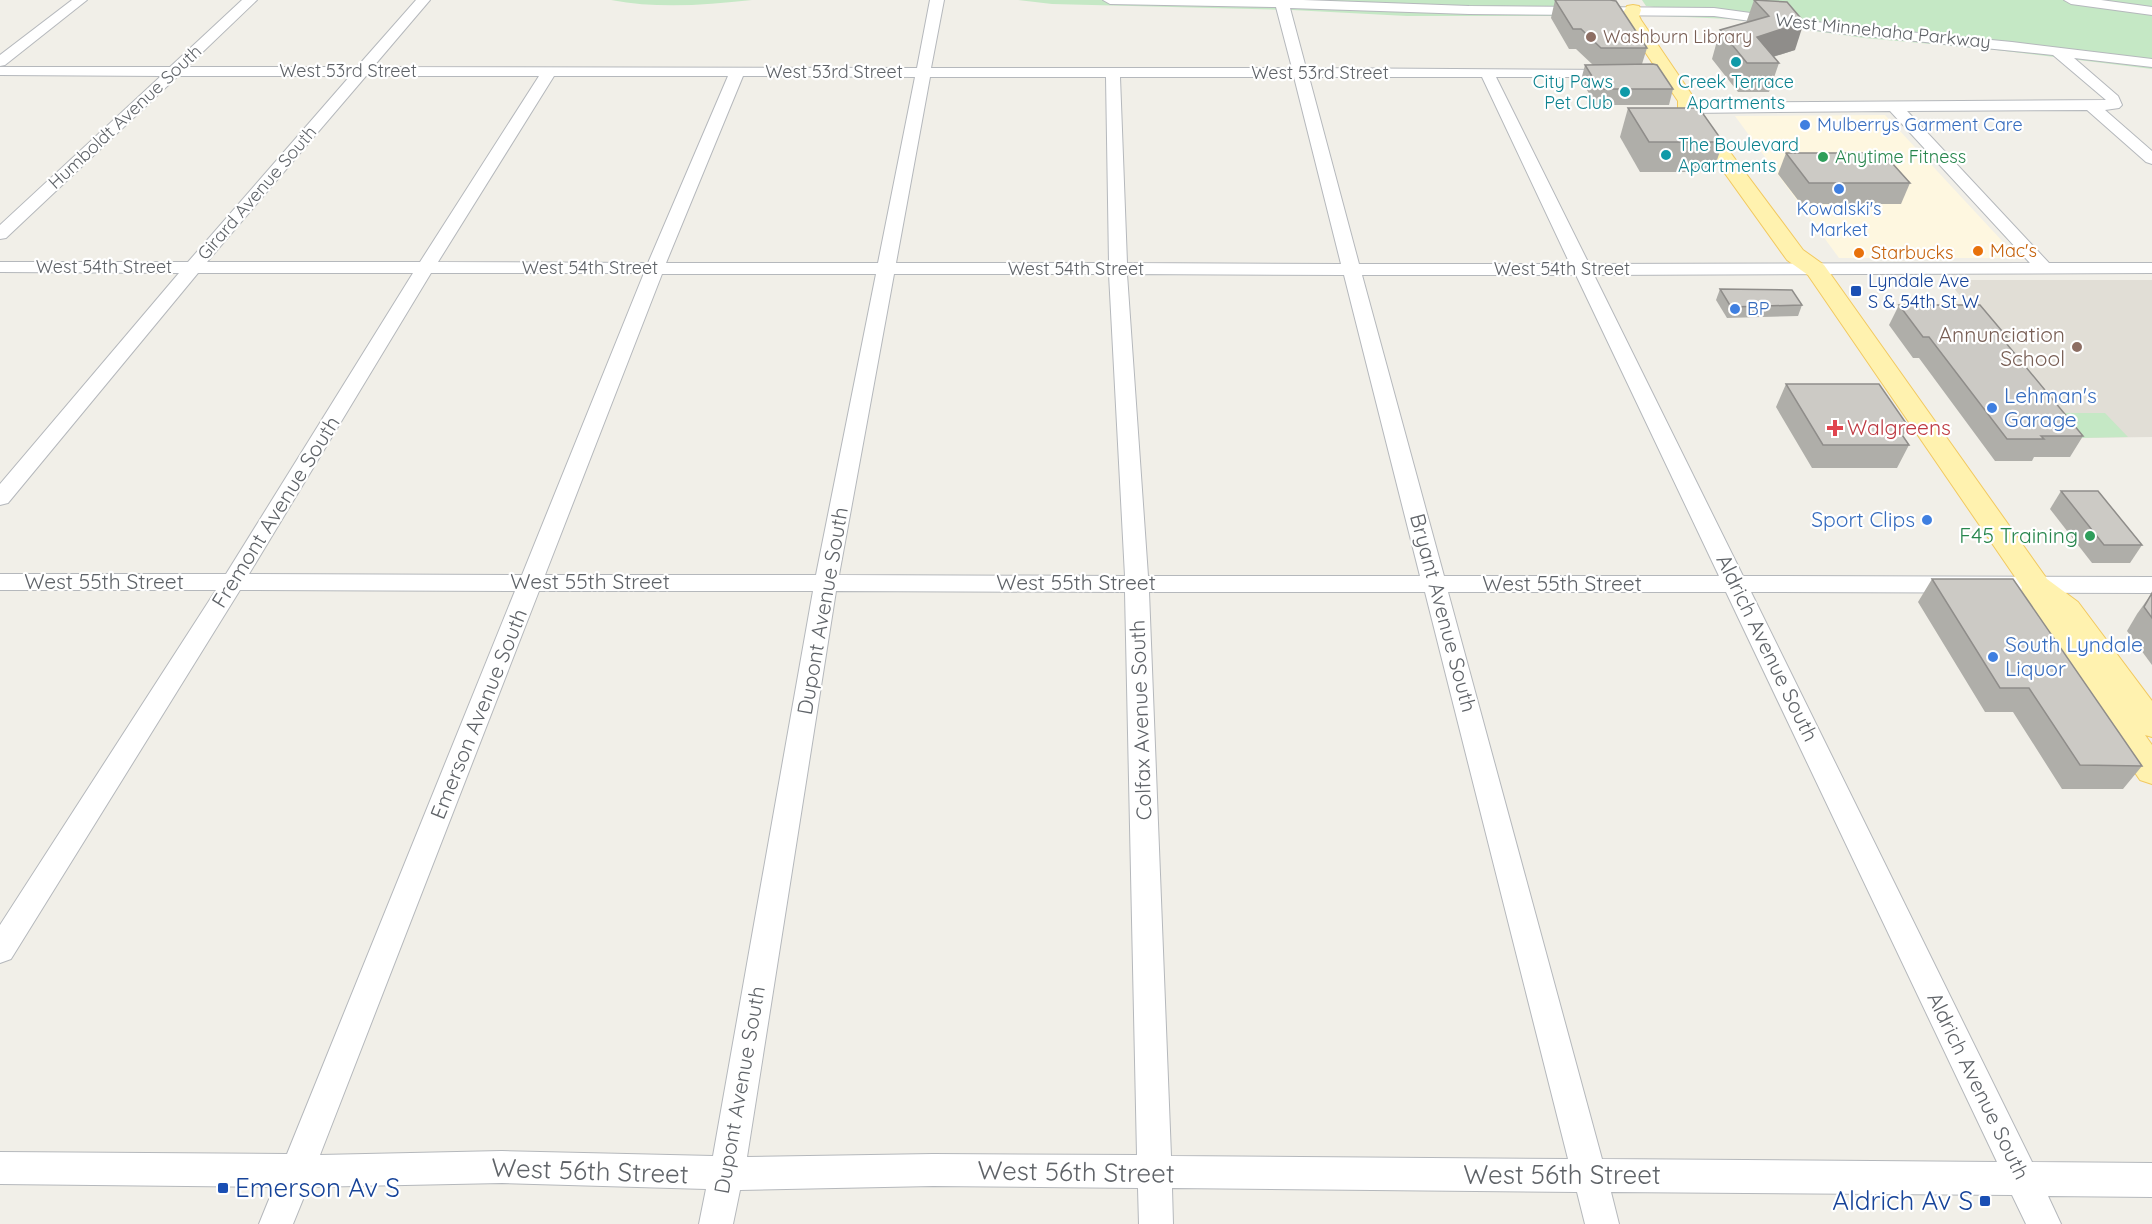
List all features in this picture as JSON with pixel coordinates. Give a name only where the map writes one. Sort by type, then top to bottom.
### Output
[{"type":"main road","points":[[1629,5],[1630,16],[1660,73],[1687,101],[1688,108],[1794,255],[1816,270],[2037,586],[2067,609],[2152,725]]},
{"type":"main road","points":[[1629,5],[1647,19],[1816,255],[1819,261],[1816,270]]},
{"type":"main road","points":[[2037,586],[2035,596],[2039,608],[2152,771]]},
{"type":"street","points":[[0,62],[80,0]]},
{"type":"street","name":"Humboldt Avenue South","points":[[0,234],[250,0]]},
{"type":"street","name":"Girard Avenue South","points":[[0,498],[193,267],[423,0]]},
{"type":"street","name":"Dupont Avenue South","points":[[716,1224],[826,583],[937,0]]},
{"type":"street","name":"West Minnehaha Parkway","points":[[1110,0],[1469,10],[1629,5],[1731,13],[1846,30],[2152,63]]},
{"type":"street","points":[[2072,0],[2152,11]]},
{"type":"street","name":"Bryant Avenue South","points":[[1282,3],[1602,1224]]},
{"type":"street","points":[[1688,108],[2111,106],[2115,103],[2057,51]]},
{"type":"street","name":"West 53rd Street","points":[[0,71],[1627,73]]},
{"type":"street","name":"Fremont Avenue South","points":[[0,950],[233,582],[425,268],[549,72]]},
{"type":"street","name":"Emerson Avenue South","points":[[276,1224],[655,268],[736,72]]},
{"type":"street","name":"Colfax Avenue South","points":[[1113,73],[1118,269],[1137,583],[1156,1224]]},
{"type":"street","name":"Aldrich Avenue South","points":[[1487,73],[1737,585],[2044,1224]]},
{"type":"street","points":[[2093,106],[2152,159]]},
{"type":"street","points":[[1894,107],[2045,269]]},
{"type":"street","name":"West 54th Street","points":[[0,267],[1582,270],[2152,268]]},
{"type":"street","name":"West 55th Street","points":[[0,582],[2152,585]]},
{"type":"street","name":"West 56th Street","points":[[0,1168],[296,1171],[502,1167],[726,1174],[933,1170],[2152,1180]]},
{"type":"shaded area","points":[[1885,115],[2018,258],[1839,258],[1735,116]]},
{"type":"shaded area","name":"Annunciation School","points":[[1947,280],[2152,280],[2152,437],[2078,438]]},
{"type":"green space","points":[[611,0],[752,0],[699,5],[664,5]]},
{"type":"green space","points":[[1018,0],[1607,0],[1609,16],[1407,16],[1292,10],[1052,4]]},
{"type":"green space","points":[[1642,0],[2152,0],[2152,69],[1988,49],[1864,38],[1730,19],[1662,16],[1654,7],[1646,6]]},
{"type":"green space","points":[[2058,413],[2105,413],[2128,437],[2078,438]]},
{"type":"building","points":[[1555,0],[1616,1],[1647,48],[1601,48],[1581,29],[1573,29]]},
{"type":"building","points":[[1754,0],[1787,2],[1804,22],[1757,37],[1779,63],[1747,63],[1720,30],[1769,16]]},
{"type":"building","points":[[1585,65],[1657,65],[1673,89],[1600,89]]},
{"type":"building","points":[[1628,108],[1699,108],[1723,142],[1649,142]]},
{"type":"building","points":[[1786,153],[1883,153],[1910,183],[1809,183]]},
{"type":"building","points":[[1720,289],[1792,290],[1802,305],[1731,307]]},
{"type":"building","points":[[1899,305],[1980,305],[2007,337],[2001,337],[2083,436],[2007,439],[1929,337],[1923,337]]},
{"type":"building","points":[[1786,384],[1879,384],[1908,426],[1896,426],[1909,445],[1823,445]]},
{"type":"building","points":[[2061,491],[2098,491],[2142,545],[2104,545]]},
{"type":"building","points":[[1932,579],[2013,579],[2142,766],[2080,765],[2029,688],[2000,688]]},
{"type":"building","points":[[2152,593],[2152,618],[2144,607]]},
{"type":"place","name":"Washburn Library","points":[[1591,37]]},
{"type":"place","name":"Creek Terrace Apartments","points":[[1736,62]]},
{"type":"place","name":"City Paws Pet Club","points":[[1625,92]]},
{"type":"place","name":"Mulberrys Garment Care","points":[[1805,125]]},
{"type":"place","name":"The Boulevard Apartments","points":[[1666,155]]},
{"type":"place","name":"Anytime Fitness","points":[[1823,157]]},
{"type":"place","name":"Kowalski's Market","points":[[1839,189]]},
{"type":"place","name":"Mac's","points":[[1978,251]]},
{"type":"place","name":"Starbucks","points":[[1859,253]]},
{"type":"place","name":"Lyndale Ave S & 54th St W","points":[[1856,291]]},
{"type":"place","name":"BP","points":[[1735,309]]},
{"type":"place","name":"Annunciation School","points":[[2077,347]]},
{"type":"place","name":"Lehman's Garage","points":[[1992,408]]},
{"type":"place","name":"Walgreens","points":[[1835,428]]},
{"type":"place","name":"Sport Clips","points":[[1927,520]]},
{"type":"place","name":"F45 Training","points":[[2090,536]]},
{"type":"place","name":"South Lyndale Liquor","points":[[1993,657]]},
{"type":"place","name":"Emerson Av S","points":[[223,1188]]},
{"type":"place","name":"Aldrich Av S","points":[[1985,1201]]}]
